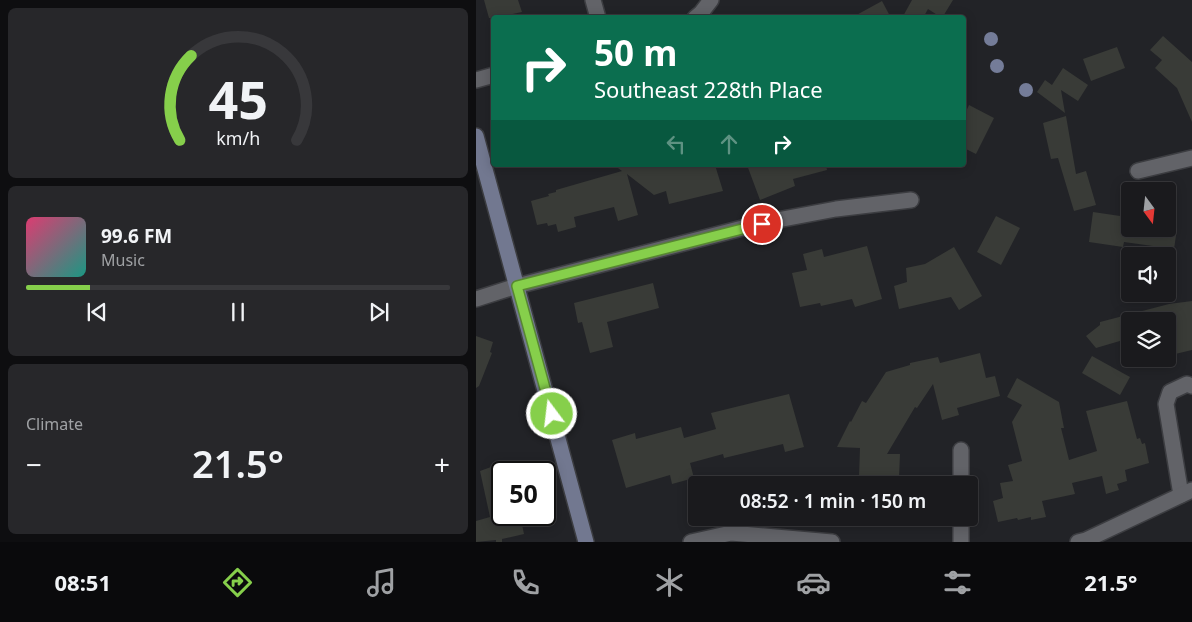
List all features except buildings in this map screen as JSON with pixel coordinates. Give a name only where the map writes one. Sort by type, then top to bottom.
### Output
[{"type":"main road","points":[[476,136],[586,542]]},
{"type":"street","points":[[593,0],[597,15]]},
{"type":"street","points":[[699,15],[711,0]]},
{"type":"street","points":[[476,80],[491,76]]},
{"type":"street","points":[[1138,171],[1192,158]]},
{"type":"street","points":[[476,299],[517,286],[762,224],[836,209],[911,200]]},
{"type":"street","points":[[1078,542],[1186,493],[1166,404],[1170,392],[1187,384],[1192,386]]},
{"type":"street","points":[[961,450],[961,476]]},
{"type":"street","points":[[961,526],[962,542]]},
{"type":"street","points":[[691,542],[731,534],[832,542]]},
{"type":"route","points":[[552,414],[517,286],[762,224]]}]
